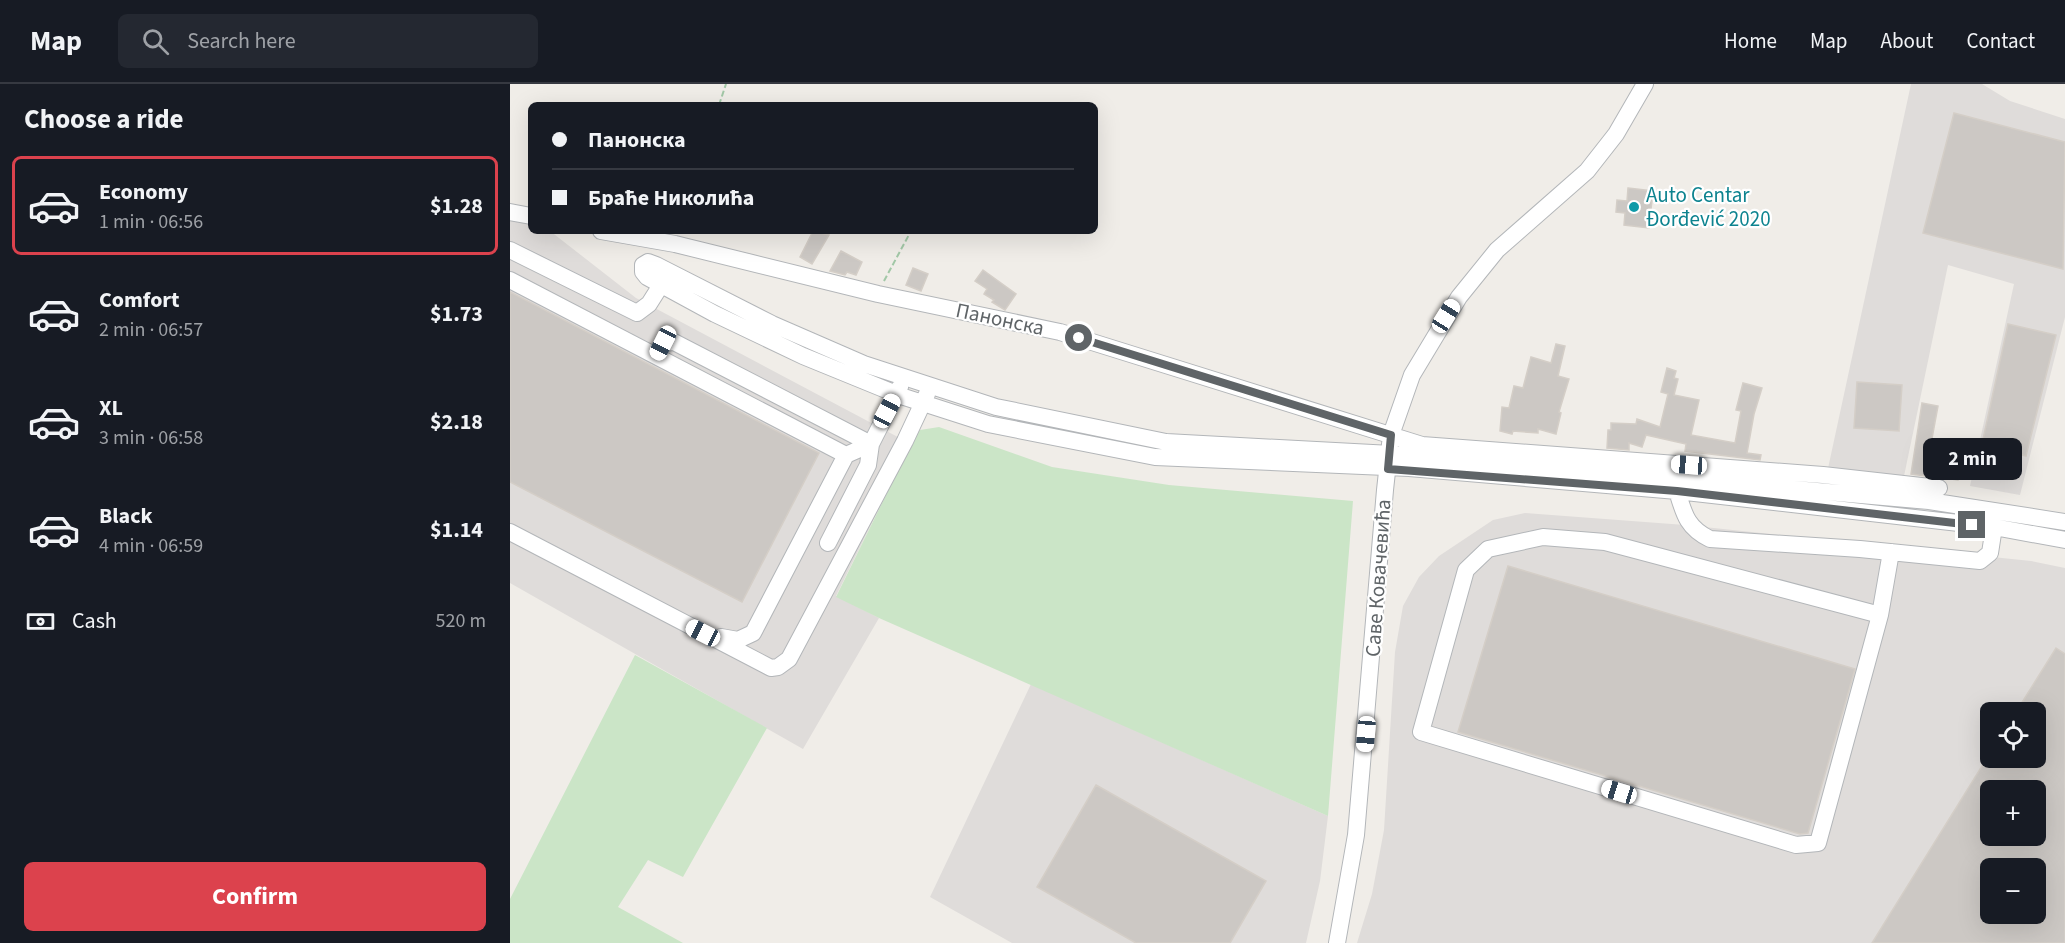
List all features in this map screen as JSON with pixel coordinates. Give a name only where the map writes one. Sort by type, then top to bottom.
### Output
[{"type":"street","name":"Саве Ковачевића","points":[[1337,943],[1356,835],[1391,435],[1412,375],[1465,288],[1497,250],[1587,171],[1616,135],[1645,84]]},
{"type":"street","points":[[510,212],[528,215]]},
{"type":"street","name":"Панонска","points":[[618,234],[675,244],[878,294],[1060,332],[1422,445],[1767,471],[1939,488]]},
{"type":"street","points":[[510,250],[637,313],[649,304],[661,285]]},
{"type":"street","points":[[2065,522],[1929,501],[1388,461],[1166,442],[996,407],[864,364],[772,324],[656,265],[648,262],[643,265],[643,272],[647,277],[715,314],[803,356],[896,394],[988,424],[1155,457],[1388,461],[1994,527],[2065,540]]},
{"type":"street","points":[[510,280],[846,455]]},
{"type":"street","points":[[656,356],[663,343],[674,342],[871,444]]},
{"type":"street","points":[[828,543],[868,465],[871,444],[905,377]]},
{"type":"street","points":[[510,532],[771,668],[785,664],[905,441],[931,386]]},
{"type":"street","points":[[703,633],[738,640],[750,636],[846,455],[871,444]]},
{"type":"street","points":[[1677,491],[1685,516],[1695,532],[1710,539],[1980,561],[1990,553],[1994,527]]},
{"type":"street","points":[[1880,615],[1605,542],[1543,537],[1488,549],[1466,570],[1421,732],[1796,845],[1818,843],[1880,615],[1891,552]]},
{"type":"path","points":[[720,102],[726,84]]},
{"type":"path","points":[[878,294],[896,255],[909,234]]},
{"type":"shaded area","points":[[1911,84],[1982,84],[2010,101],[2065,119],[2065,317],[2020,495],[1970,486],[2014,284],[1948,265],[1903,481],[1827,473]]},
{"type":"shaded area","points":[[510,219],[528,223],[528,234],[554,234],[636,298],[911,444],[836,596],[879,618],[803,749],[510,583]]},
{"type":"shaded area","points":[[1525,513],[1685,525],[2031,561],[2065,568],[2065,943],[1357,943],[1372,894],[1384,830],[1395,652],[1403,606],[1419,577],[1439,556],[1493,520]]},
{"type":"shaded area","points":[[1031,684],[1328,816],[1320,881],[1306,943],[1012,943],[930,897]]},
{"type":"green space","points":[[939,427],[1052,467],[1169,485],[1353,501],[1328,816],[836,597],[911,444],[920,430]]},
{"type":"green space","points":[[635,655],[767,728],[683,877],[648,860],[618,907],[683,943],[510,943],[510,899]]},
{"type":"building","points":[[1954,113],[2065,142],[2063,269],[1923,233]]},
{"type":"building","name":"Auto Centar Đorđević 2020","points":[[1628,188],[1653,191],[1649,228],[1624,225],[1625,213],[1616,212],[1617,200],[1627,201]]},
{"type":"building","points":[[812,234],[829,235],[812,264],[800,257]]},
{"type":"building","points":[[841,251],[862,262],[856,275],[830,271]]},
{"type":"building","points":[[913,268],[928,274],[921,291],[906,285]]},
{"type":"building","points":[[983,270],[1016,294],[1005,310],[992,302],[994,300],[984,294],[987,289],[975,281]]},
{"type":"building","points":[[510,292],[819,453],[742,602],[510,482]]},
{"type":"building","points":[[2008,324],[2056,335],[2026,456],[1982,444]]},
{"type":"building","points":[[1556,344],[1565,346],[1558,376],[1569,379],[1559,412],[1561,413],[1556,434],[1538,429],[1538,433],[1513,431],[1512,434],[1500,431],[1502,407],[1509,408],[1514,386],[1523,388],[1531,357],[1551,363]]},
{"type":"building","points":[[1667,368],[1676,371],[1674,378],[1678,379],[1674,395],[1699,400],[1691,435],[1735,443],[1741,411],[1736,410],[1743,383],[1762,388],[1754,414],[1747,453],[1761,455],[1760,460],[1685,451],[1686,444],[1646,435],[1642,447],[1629,443],[1629,450],[1607,448],[1608,430],[1611,430],[1611,423],[1636,424],[1637,419],[1660,427],[1668,394],[1661,392]]},
{"type":"building","points":[[1857,382],[1902,385],[1899,431],[1854,428]]},
{"type":"building","points":[[1922,403],[1938,406],[1930,449],[1962,455],[1958,480],[1911,474]]},
{"type":"building","points":[[1508,566],[1855,669],[1808,833],[1800,834],[1458,732]]},
{"type":"building","points":[[2056,648],[2065,654],[2065,943],[1872,943],[1981,768],[2046,768],[2046,702],[2022,702]]},
{"type":"building","points":[[1096,785],[1266,881],[1230,943],[1136,943],[1037,887]]},
{"type":"place","name":"Auto Centar Đorđević 2020","points":[[1634,207]]},
{"type":"route","points":[[1079,338],[1391,435],[1388,469],[1409,468],[1677,491],[1972,525]]}]
